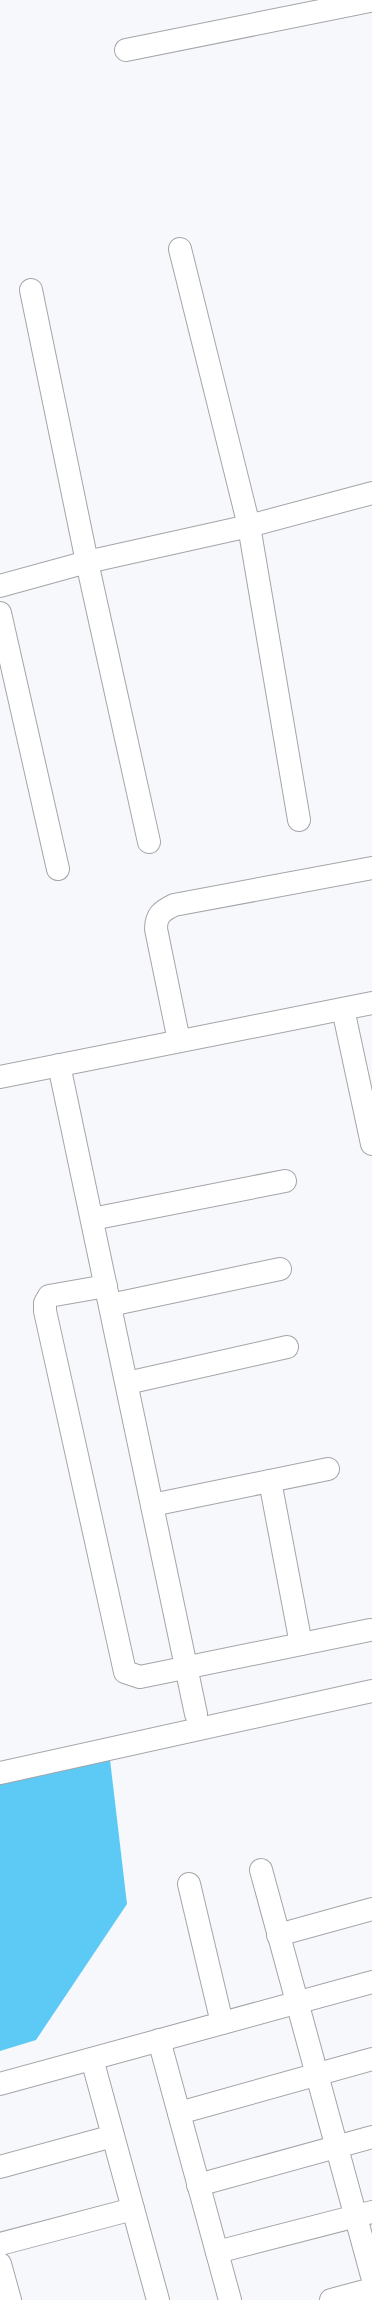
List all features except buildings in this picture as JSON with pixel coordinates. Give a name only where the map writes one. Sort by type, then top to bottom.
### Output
[{"type":"street","points":[[126,50],[370,4]]},
{"type":"street","points":[[180,248],[249,526],[299,820]]},
{"type":"street","points":[[31,290],[87,562],[149,842]]},
{"type":"street","points":[[0,586],[87,562],[249,526],[372,493]]},
{"type":"street","points":[[0,613],[58,869]]},
{"type":"street","points":[[179,1041],[156,929],[156,920],[162,910],[174,905],[372,868]]},
{"type":"street","points":[[0,1077],[372,1003]]},
{"type":"street","points":[[343,1009],[372,1144]]},
{"type":"street","points":[[59,1065],[196,1714]]},
{"type":"street","points":[[92,1219],[285,1181]]},
{"type":"street","points":[[280,1269],[108,1296],[49,1296],[45,1303],[45,1311],[125,1672],[140,1677],[370,1630]]},
{"type":"street","points":[[126,1383],[287,1346]]},
{"type":"street","points":[[152,1505],[328,1469]]},
{"type":"street","points":[[270,1481],[300,1644]]},
{"type":"street","points":[[0,1773],[372,1691]]},
{"type":"street","points":[[261,1870],[336,2147],[364,2214],[372,2276]]},
{"type":"street","points":[[189,1884],[222,2024]]},
{"type":"street","points":[[278,1935],[372,1909]]},
{"type":"street","points":[[0,2084],[372,1982]]},
{"type":"street","points":[[159,2040],[230,2300]]},
{"type":"street","points":[[92,2059],[158,2300]]},
{"type":"street","points":[[179,2113],[372,2059]]},
{"type":"street","points":[[0,2167],[113,2136]]},
{"type":"street","points":[[198,2185],[372,2137]]},
{"type":"street","points":[[0,2244],[133,2209]]},
{"type":"street","points":[[217,2252],[364,2214]]},
{"type":"street","points":[[0,2264],[10,2300]]},
{"type":"street","points":[[331,2300],[372,2289]]},
{"type":"water","points":[[109,1751],[127,1904],[36,2040],[0,2051],[0,1774]]}]
